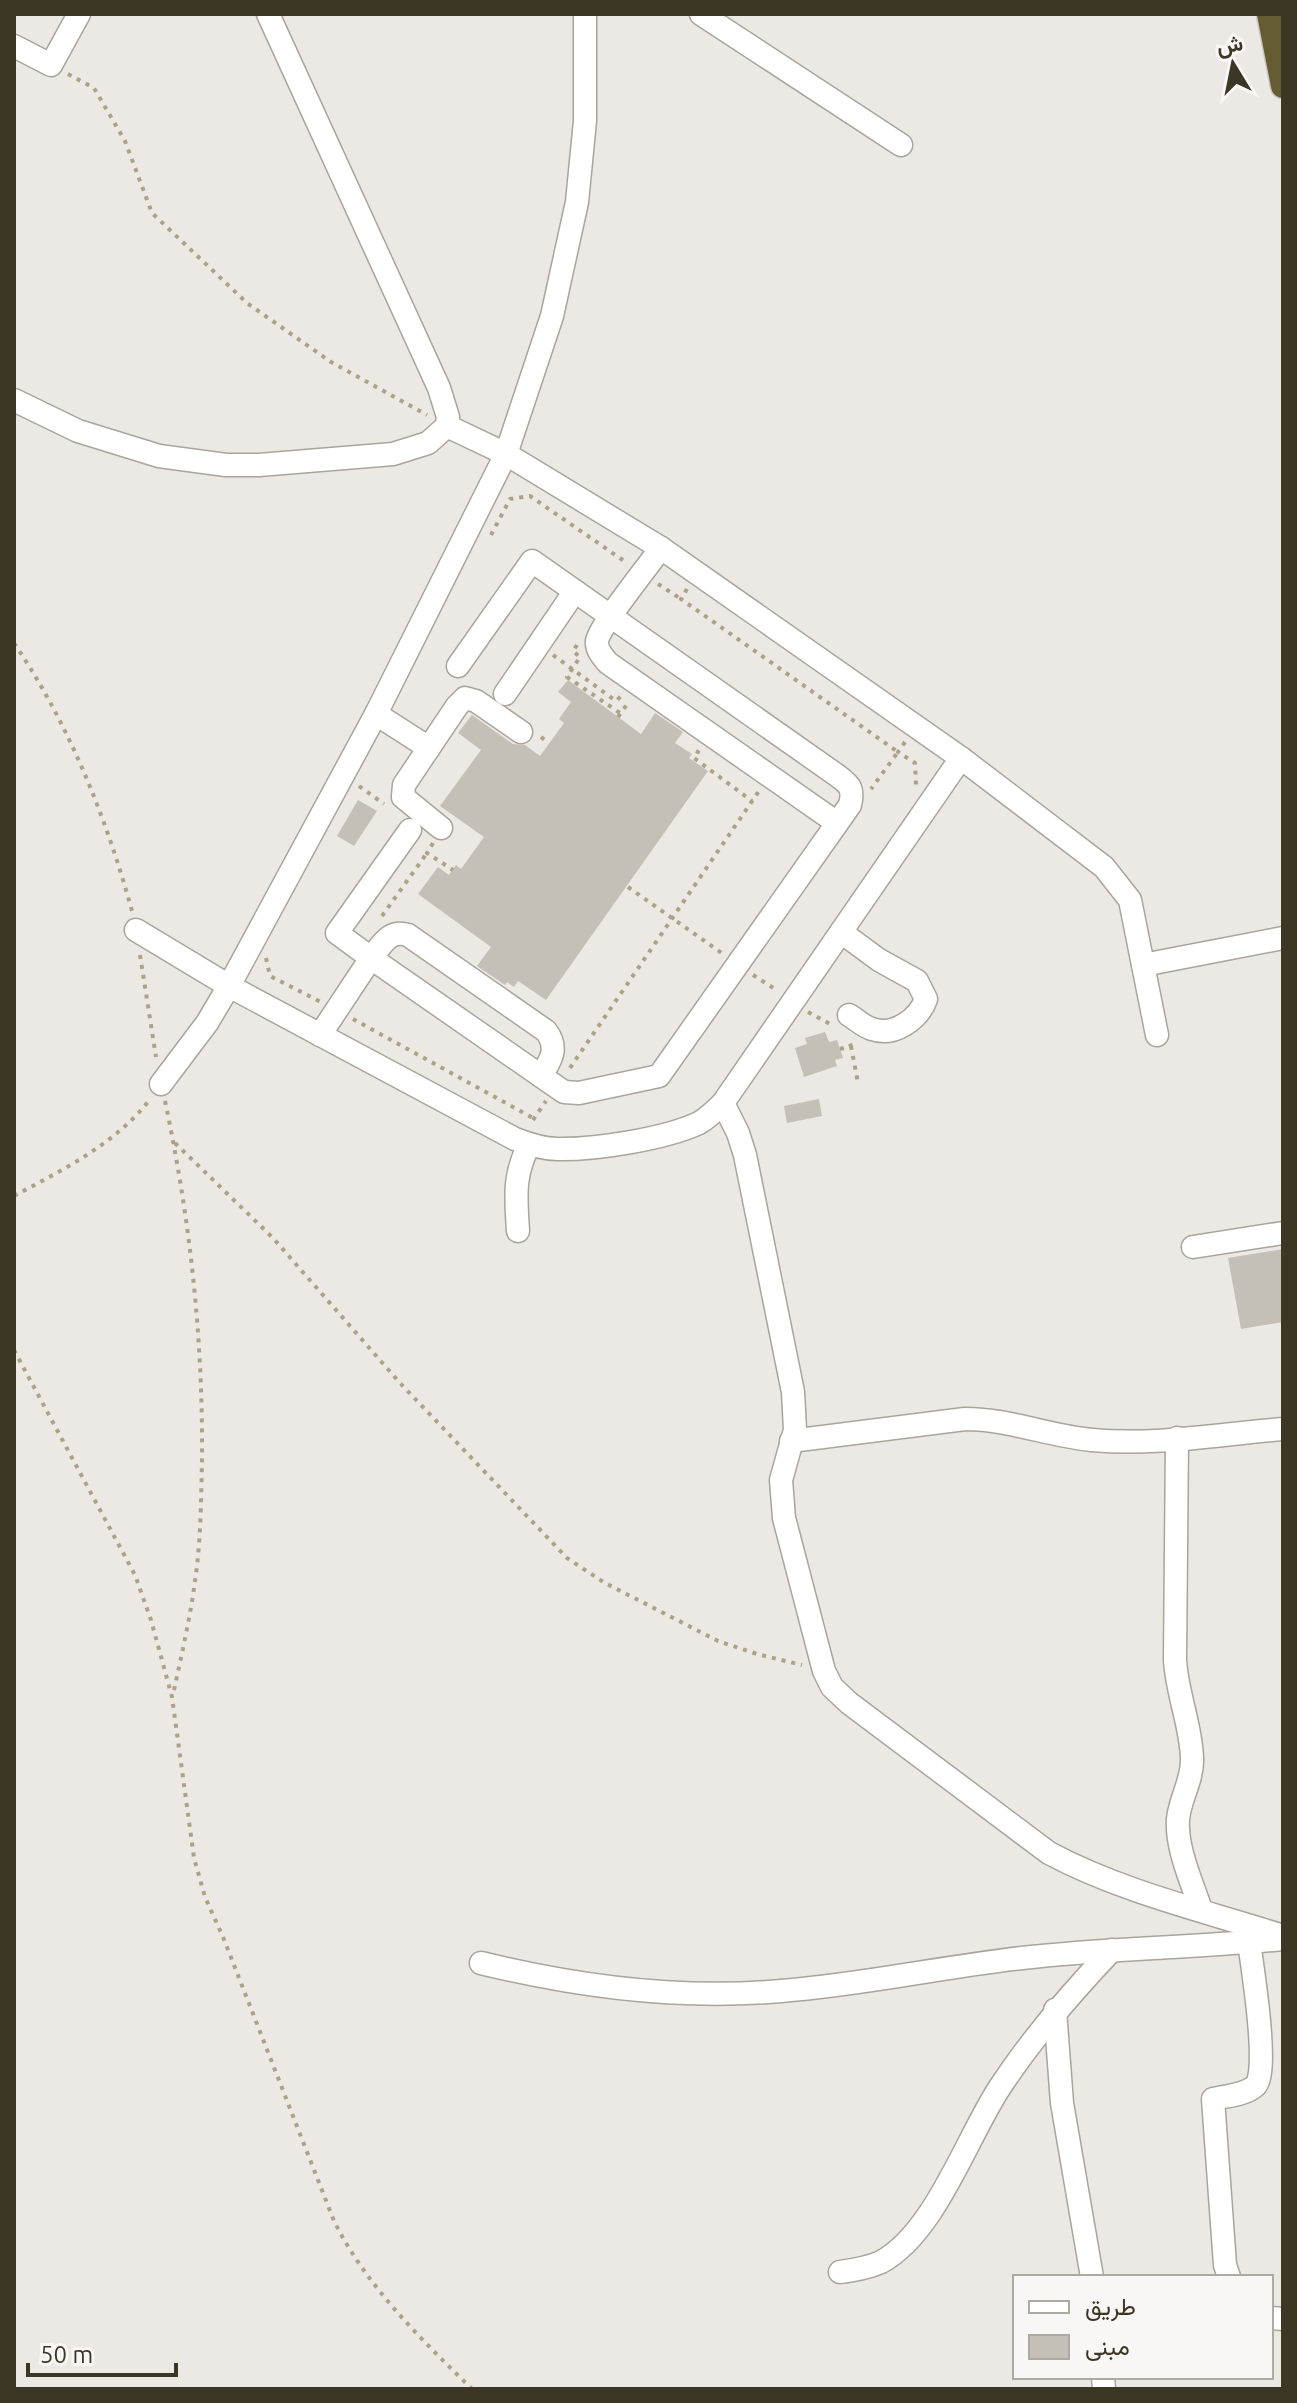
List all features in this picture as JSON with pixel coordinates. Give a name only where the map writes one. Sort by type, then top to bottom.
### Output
[{"type":"highway","points":[[1269,14],[1283,86]]},
{"type":"street","points":[[14,46],[51,65],[79,14]]},
{"type":"street","points":[[14,400],[78,431],[159,456],[226,465],[393,454],[428,443],[447,426],[448,417],[439,388],[268,14]]},
{"type":"street","points":[[161,1084],[207,1023],[229,986],[376,714],[506,454],[552,316],[577,202],[585,121],[586,24],[602,14]]},
{"type":"street","points":[[701,14],[901,145]]},
{"type":"street","points":[[447,426],[506,454],[661,548],[961,758],[1104,867],[1130,900],[1157,1035]]},
{"type":"street","points":[[661,548],[611,617],[597,641],[599,652],[608,663],[837,823]]},
{"type":"street","points":[[410,830],[337,933],[564,1092],[579,1093],[659,1076],[850,805],[851,786],[838,776],[532,561],[458,666]]},
{"type":"street","points":[[505,694],[575,591]]},
{"type":"street","points":[[441,828],[403,797],[404,785],[457,706],[465,698],[476,701],[521,732]]},
{"type":"street","points":[[376,714],[429,748]]},
{"type":"street","points":[[136,930],[229,986],[529,1145],[555,1149],[587,1148],[648,1138],[701,1122],[723,1103],[961,758]]},
{"type":"street","points":[[320,1035],[371,958],[389,936],[399,932],[408,935],[546,1031],[553,1039],[554,1049],[548,1081]]},
{"type":"street","points":[[841,932],[879,960],[917,981],[926,999],[923,1009],[914,1019],[886,1030],[873,1030],[849,1015]]},
{"type":"street","points":[[1143,965],[1283,938]]},
{"type":"street","points":[[723,1103],[745,1155],[793,1392],[796,1419],[784,1463],[780,1497],[824,1671],[832,1687],[1049,1853],[1115,1883],[1283,1938]]},
{"type":"street","points":[[518,1231],[516,1178],[529,1145]]},
{"type":"street","points":[[1193,1247],[1283,1233]]},
{"type":"street","points":[[791,1441],[965,1419],[998,1421],[1089,1440],[1145,1441],[1283,1429]]},
{"type":"street","points":[[1177,1438],[1176,1682],[1191,1742],[1192,1763],[1190,1782],[1178,1816],[1178,1832],[1201,1910]]},
{"type":"street","points":[[481,1963],[579,1984],[729,1994],[828,1987],[1012,1959],[1283,1938]]},
{"type":"street","points":[[1228,2275],[1225,2265],[1213,2099],[1244,2092],[1260,2080],[1262,2059],[1249,1942]]},
{"type":"street","points":[[840,2272],[865,2268],[882,2261],[914,2233],[932,2210],[999,2089],[1055,2010],[1112,1950]]},
{"type":"street","points":[[1055,2010],[1062,2103],[1092,2275]]},
{"type":"path","points":[[51,65],[94,88],[125,141],[152,213],[247,303],[331,362],[447,426]]},
{"type":"path","points":[[488,541],[510,499],[530,496],[915,763],[916,785]]},
{"type":"path","points":[[681,599],[697,574]]},
{"type":"path","points":[[14,643],[54,707],[76,752],[120,871],[136,930],[145,996],[174,1142],[195,1285],[202,1416],[196,1579],[172,1697]]},
{"type":"path","points":[[539,645],[616,701],[620,695],[629,701]]},
{"type":"path","points":[[853,793],[871,789],[916,727]]},
{"type":"path","points":[[687,744],[698,752],[694,758],[752,801]]},
{"type":"path","points":[[529,1145],[533,1118],[548,1081],[672,919],[770,776]]},
{"type":"path","points":[[389,936],[376,926],[427,853]]},
{"type":"path","points":[[628,887],[775,989],[767,1001]]},
{"type":"path","points":[[265,953],[270,976],[533,1118]]},
{"type":"path","points":[[792,1003],[842,1031],[851,1046],[858,1083]]},
{"type":"path","points":[[840,1049],[851,1046]]},
{"type":"path","points":[[14,1196],[75,1163],[110,1139],[140,1112],[161,1084]]},
{"type":"path","points":[[174,1142],[281,1247],[400,1383],[567,1558],[605,1583],[718,1641],[824,1671]]},
{"type":"path","points":[[14,1350],[135,1575],[162,1655],[172,1697],[194,1858],[205,1897],[334,2221],[366,2277],[472,2389]]},
{"type":"building","points":[[568,680],[641,734],[655,713],[683,732],[675,743],[692,754],[689,758],[708,771],[546,1000],[518,981],[514,987],[507,982],[505,985],[477,966],[491,947],[418,894],[438,867],[449,875],[456,865],[461,869],[484,837],[440,806],[481,750],[458,733],[472,715],[513,744],[525,745],[540,756],[564,723],[559,719],[571,702],[558,692]]},
{"type":"building","points":[[358,800],[377,811],[354,846],[337,836]]},
{"type":"building","points":[[825,1032],[829,1042],[837,1040],[843,1058],[835,1060],[837,1066],[804,1077],[795,1048],[807,1044],[805,1038]]},
{"type":"building","points":[[819,1099],[822,1116],[787,1123],[784,1106]]},
{"type":"building","points":[[1283,1249],[1283,1322],[1241,1329],[1228,1258]]}]
